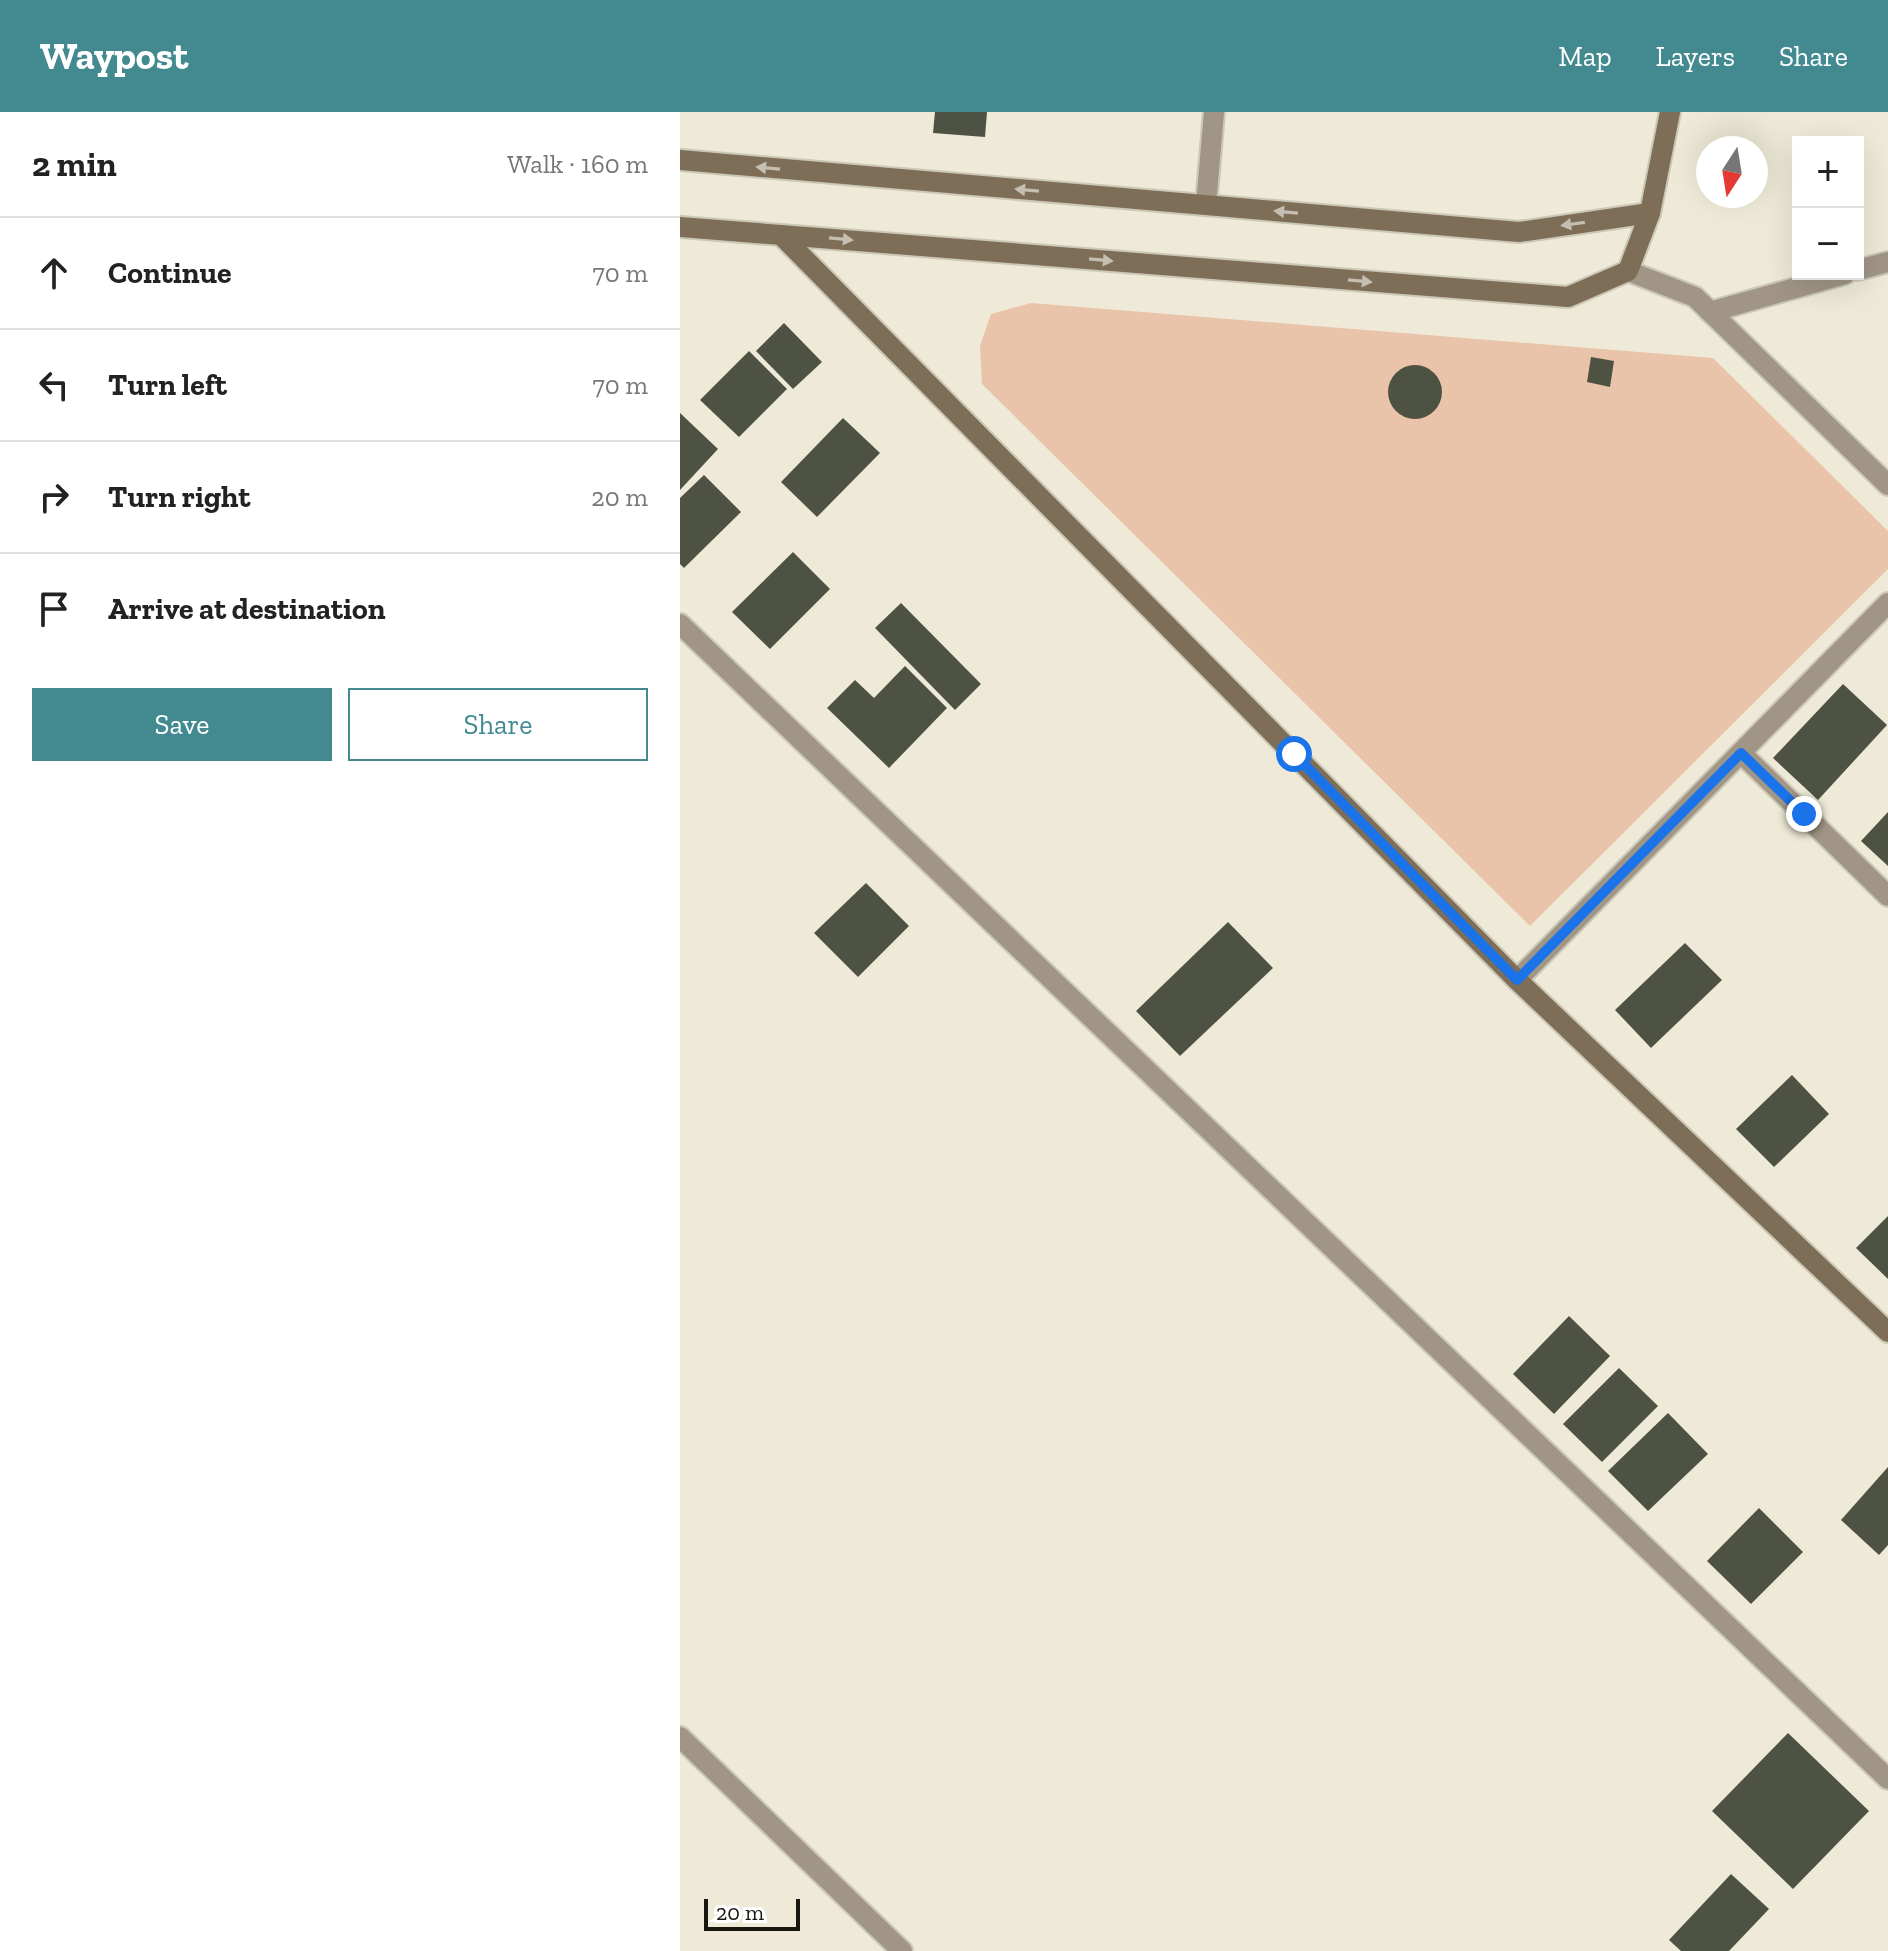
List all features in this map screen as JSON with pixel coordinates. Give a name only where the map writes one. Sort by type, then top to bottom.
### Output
[{"type":"street","points":[[1206,205],[1214,112]]},
{"type":"street","points":[[1628,271],[1650,213],[1670,112]]},
{"type":"street","points":[[680,160],[1519,232],[1650,213]]},
{"type":"street","points":[[680,227],[1568,297],[1628,271],[1695,297],[1888,485]]},
{"type":"street","points":[[781,235],[1517,980],[1888,1332]]},
{"type":"street","points":[[1864,268],[1888,262]]},
{"type":"street","points":[[1710,312],[1824,280]]},
{"type":"street","points":[[1517,980],[1888,603]]},
{"type":"street","points":[[680,624],[1888,1779]]},
{"type":"street","points":[[1741,753],[1888,896]]},
{"type":"street","points":[[680,1737],[902,1951]]},
{"type":"shaded area","points":[[1031,303],[1713,358],[1888,531],[1888,569],[1530,926],[982,384],[980,346],[991,314]]},
{"type":"building","points":[[935,112],[987,112],[985,137],[933,133]]},
{"type":"building","points":[[784,323],[822,362],[793,389],[756,351]]},
{"type":"building","points":[[749,351],[787,389],[739,437],[700,400]]},
{"type":"building","points":[[1591,357],[1614,361],[1610,387],[1587,382]]},
{"type":"building","points":[[1415,365],[1434,373],[1442,392],[1434,411],[1415,419],[1396,411],[1388,392],[1396,373]]},
{"type":"building","points":[[680,413],[718,449],[680,490]]},
{"type":"building","points":[[843,418],[880,453],[817,517],[781,482]]},
{"type":"building","points":[[704,475],[741,512],[684,568],[680,564],[680,498]]},
{"type":"building","points":[[793,552],[830,589],[770,649],[732,612]]},
{"type":"building","points":[[901,603],[981,684],[955,710],[875,628]]},
{"type":"building","points":[[905,666],[947,708],[889,768],[827,708],[855,680],[874,698]]},
{"type":"building","points":[[1843,684],[1887,725],[1818,800],[1773,758]]},
{"type":"building","points":[[1888,812],[1888,866],[1861,841]]},
{"type":"building","points":[[866,883],[909,926],[858,977],[814,933]]},
{"type":"building","points":[[1228,922],[1273,968],[1180,1056],[1136,1011]]},
{"type":"building","points":[[1685,943],[1722,980],[1651,1048],[1615,1010]]},
{"type":"building","points":[[1792,1075],[1829,1114],[1774,1167],[1736,1129]]},
{"type":"building","points":[[1888,1216],[1888,1279],[1856,1248]]},
{"type":"building","points":[[1569,1316],[1610,1356],[1554,1414],[1513,1374]]},
{"type":"building","points":[[1619,1368],[1658,1406],[1602,1462],[1563,1424]]},
{"type":"building","points":[[1668,1413],[1708,1454],[1648,1511],[1608,1471]]},
{"type":"building","points":[[1888,1467],[1888,1545],[1879,1555],[1841,1520]]},
{"type":"building","points":[[1759,1508],[1803,1552],[1751,1604],[1707,1561]]},
{"type":"building","points":[[1788,1733],[1869,1811],[1793,1889],[1712,1811]]},
{"type":"building","points":[[1731,1874],[1769,1909],[1729,1951],[1681,1951],[1669,1940]]},
{"type":"route","points":[[1294,754],[1517,980],[1741,753],[1804,814]]}]
